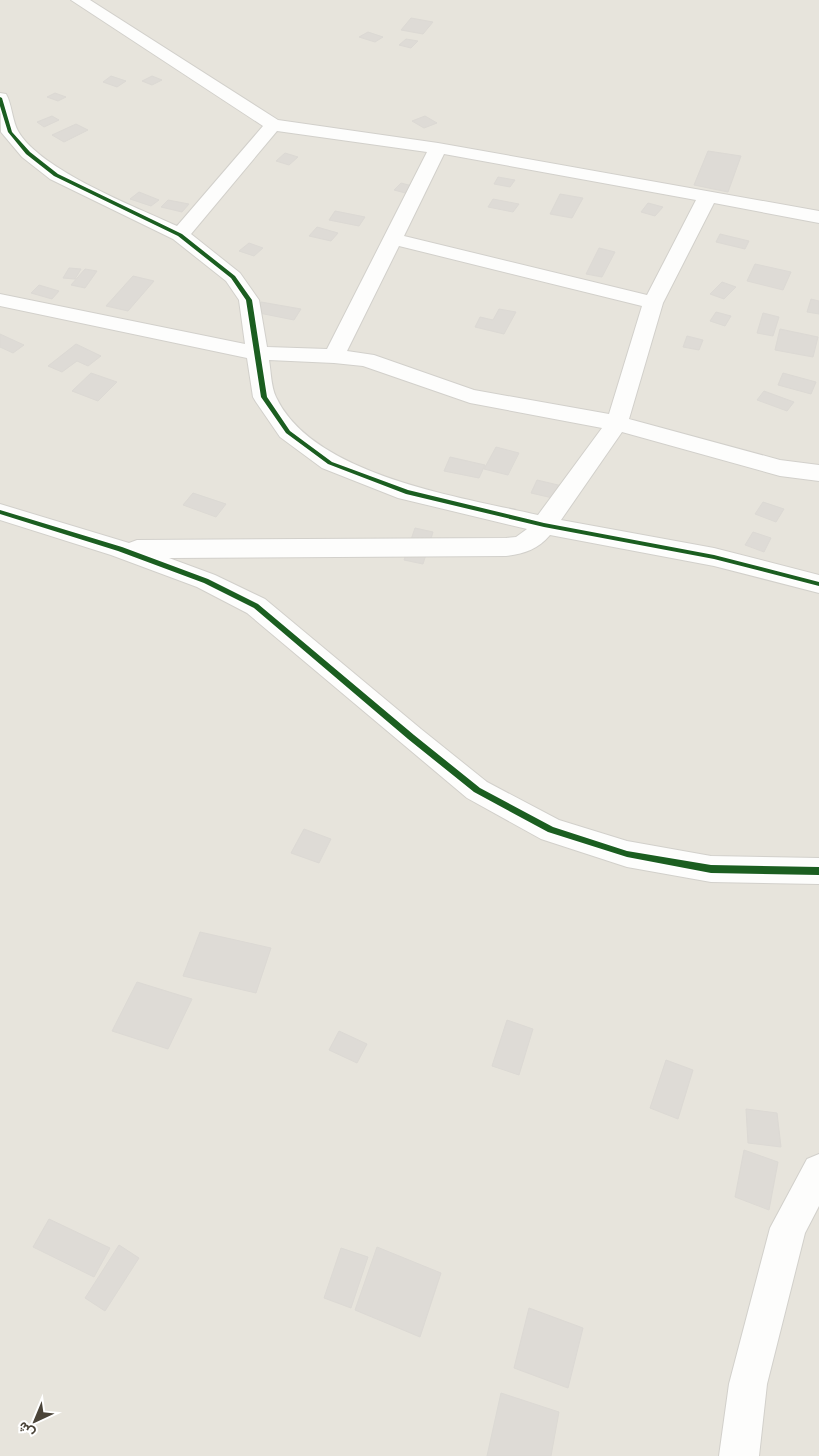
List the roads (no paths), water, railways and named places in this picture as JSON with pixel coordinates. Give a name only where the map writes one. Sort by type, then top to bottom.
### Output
[{"type":"street","points":[[79,0],[273,125],[438,148],[819,217]]},
{"type":"street","points":[[0,98],[10,132],[28,153],[56,175],[180,235],[232,277],[249,300],[264,397],[288,432],[330,463],[406,492],[544,525],[714,557],[819,584]]},
{"type":"street","points":[[180,235],[273,125]]},
{"type":"street","points":[[334,356],[438,148]]},
{"type":"street","points":[[120,549],[506,547],[525,545],[533,539],[544,525],[617,422],[653,303],[707,198]]},
{"type":"street","points":[[392,239],[653,303]]},
{"type":"street","points":[[0,300],[256,353],[334,356],[366,360],[429,384],[470,396],[617,422],[780,468],[819,473]]},
{"type":"street","points":[[0,512],[120,549],[206,581],[256,606],[411,737],[478,790],[550,830],[627,854],[711,869],[819,872]]},
{"type":"street","points":[[739,1456],[748,1384],[788,1228],[819,1171]]}]
